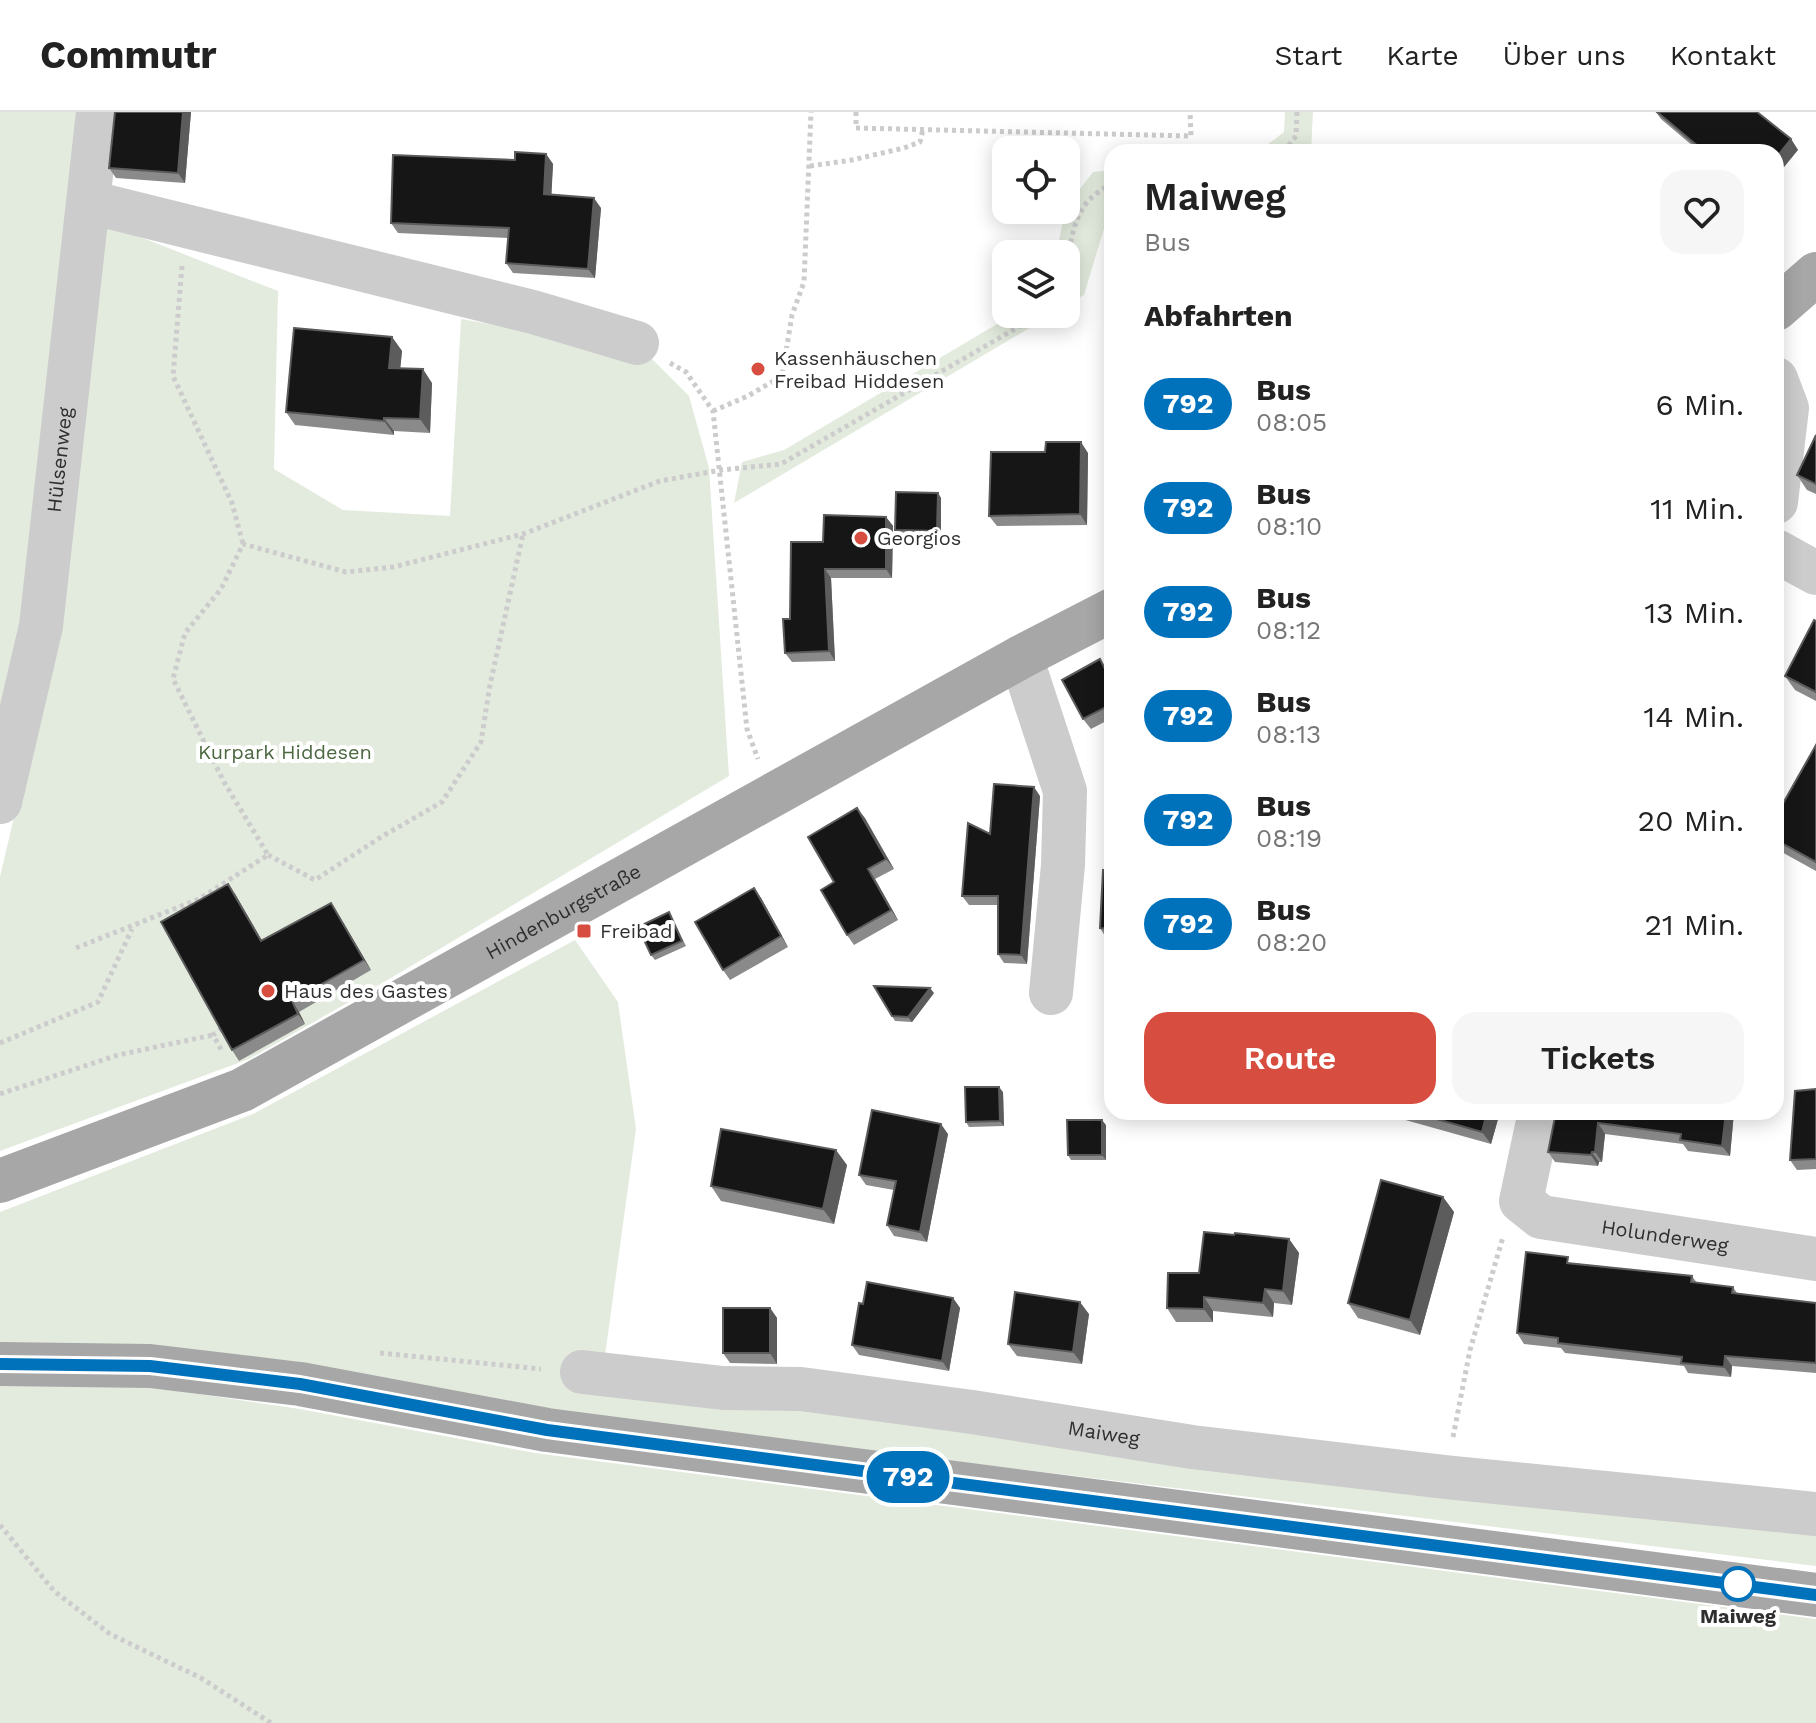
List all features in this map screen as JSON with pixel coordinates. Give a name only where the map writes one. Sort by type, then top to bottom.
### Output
[{"type":"main road","points":[[1784,302],[1816,274]]},
{"type":"main road","name":"Hindenburgstraße","points":[[0,1181],[242,1090],[1021,657],[1104,614]]},
{"type":"main road","points":[[0,1364],[150,1366],[300,1384],[547,1430],[1816,1595]]},
{"type":"street","name":"Hülsenweg","points":[[0,802],[41,626],[98,112]]},
{"type":"street","points":[[89,202],[533,312],[637,343]]},
{"type":"street","points":[[1784,400],[1787,408],[1784,434]]},
{"type":"street","points":[[1784,555],[1816,573]]},
{"type":"street","points":[[1021,657],[1065,791],[1063,865],[1051,993]]},
{"type":"street","points":[[1521,1201],[1538,1120]]},
{"type":"street","name":"Holunderweg","points":[[1521,1201],[1541,1217],[1816,1259]]},
{"type":"street","name":"Maiweg","points":[[582,1372],[723,1388],[801,1389],[1192,1447],[1445,1477],[1816,1514]]},
{"type":"path","points":[[713,411],[748,396],[782,376],[792,315],[804,282],[811,112]]},
{"type":"path","points":[[856,112],[856,128],[1191,136],[1190,112]]},
{"type":"path","points":[[1290,144],[1296,136],[1297,112]]},
{"type":"path","points":[[810,166],[904,148],[920,142],[923,129]]},
{"type":"path","points":[[1072,240],[1077,216],[1090,196],[1104,188]]},
{"type":"path","points":[[190,226],[183,253],[173,376],[232,503],[243,544],[221,589],[185,633],[173,679],[224,782],[268,855],[315,880],[442,802],[481,742],[490,685],[523,534]]},
{"type":"path","points":[[243,544],[346,572],[393,567],[523,534],[660,481],[721,470],[781,464],[1017,328]]},
{"type":"path","points":[[637,343],[686,372],[713,411],[747,729],[760,765]]},
{"type":"path","points":[[76,948],[199,899],[268,855]]},
{"type":"path","points":[[0,1043],[98,1002],[133,927]]},
{"type":"path","points":[[0,1094],[118,1055],[213,1035],[222,1028]]},
{"type":"path","points":[[213,1035],[227,1061]]},
{"type":"path","points":[[1445,1477],[1470,1350],[1505,1228],[1521,1201]]},
{"type":"path","points":[[0,1525],[54,1591],[110,1634],[201,1678],[271,1723]]},
{"type":"green space","points":[[0,112],[82,112],[20,637],[0,725]]},
{"type":"green space","points":[[1285,112],[1313,112],[1311,144],[1268,144],[1284,132]]},
{"type":"green space","points":[[1104,171],[1104,229],[1084,295],[1080,297],[1080,240],[1059,240],[1062,224],[1080,224],[1080,189],[1093,172]]},
{"type":"green space","name":"Kurpark Hiddesen","points":[[102,222],[278,291],[274,469],[343,510],[450,516],[461,319],[626,348],[652,359],[689,396],[709,468],[729,776],[249,1059],[0,1151],[0,877],[59,624]]},
{"type":"green space","points":[[992,327],[1029,328],[734,503],[742,462],[784,450]]},
{"type":"green space","points":[[575,940],[618,1002],[636,1129],[601,1385],[1816,1526],[1816,1566],[0,1345],[0,1212],[253,1114]]},
{"type":"green space","points":[[0,1385],[144,1386],[300,1409],[535,1453],[1816,1619],[1816,1723],[0,1723]]},
{"type":"building","points":[[115,112],[183,112],[178,173],[109,168]]},
{"type":"building","points":[[1657,112],[1757,112],[1791,139],[1784,148],[1784,144],[1695,144]]},
{"type":"building","points":[[515,152],[546,154],[544,194],[594,198],[588,269],[506,263],[509,228],[391,223],[393,155],[515,160]]},
{"type":"building","points":[[294,328],[392,337],[389,368],[423,369],[420,419],[384,418],[384,421],[286,412]]},
{"type":"building","points":[[1816,435],[1816,484],[1797,475]]},
{"type":"building","points":[[1046,442],[1081,442],[1080,514],[989,516],[991,452],[1045,452]]},
{"type":"building","points":[[896,492],[938,493],[937,531],[895,530]]},
{"type":"building","points":[[824,515],[886,517],[886,569],[825,569],[829,651],[785,653],[783,619],[790,619],[791,542],[823,542]]},
{"type":"building","points":[[1816,621],[1816,692],[1785,676]]},
{"type":"building","points":[[1100,659],[1104,667],[1104,708],[1083,719],[1062,680]]},
{"type":"building","points":[[1816,745],[1816,862],[1784,844],[1784,802]]},
{"type":"building","points":[[994,784],[1034,787],[1021,955],[998,954],[998,896],[962,896],[968,823],[990,834]]},
{"type":"building","points":[[857,808],[886,859],[868,869],[891,910],[847,935],[821,890],[834,882],[808,837]]},
{"type":"building","points":[[1104,870],[1104,928],[1100,928]]},
{"type":"building","name":"Haus des Gastes","points":[[228,884],[261,941],[331,903],[364,960],[292,1001],[298,1014],[232,1050],[161,922]]},
{"type":"building","points":[[754,888],[781,936],[723,970],[695,922]]},
{"type":"building","points":[[669,912],[682,941],[651,955],[638,927]]},
{"type":"building","points":[[874,986],[930,988],[908,1017],[892,1016]]},
{"type":"building","points":[[965,1087],[999,1087],[1000,1121],[966,1122]]},
{"type":"building","points":[[1816,1089],[1816,1159],[1790,1160],[1795,1091]]},
{"type":"building","points":[[872,1110],[941,1124],[920,1232],[887,1225],[896,1181],[859,1175]]},
{"type":"building","points":[[1067,1120],[1102,1120],[1102,1155],[1068,1155]]},
{"type":"building","points":[[1440,1120],[1485,1120],[1482,1132]]},
{"type":"building","points":[[1554,1120],[1725,1120],[1722,1146],[1680,1140],[1681,1134],[1598,1123],[1595,1152],[1591,1155],[1548,1152]]},
{"type":"building","points":[[721,1129],[836,1150],[823,1209],[711,1186]]},
{"type":"building","points":[[1381,1180],[1443,1197],[1410,1320],[1348,1303]]},
{"type":"building","points":[[1204,1232],[1289,1239],[1283,1291],[1265,1289],[1263,1303],[1204,1297],[1204,1309],[1167,1308],[1168,1273],[1199,1273]]},
{"type":"building","points":[[1526,1252],[1568,1257],[1567,1263],[1692,1276],[1691,1282],[1733,1287],[1732,1293],[1816,1303],[1816,1363],[1725,1356],[1724,1367],[1681,1363],[1682,1357],[1558,1343],[1558,1338],[1517,1333]]},
{"type":"building","points":[[867,1282],[953,1298],[942,1361],[852,1345],[859,1303],[863,1304]]},
{"type":"building","points":[[1015,1292],[1080,1302],[1073,1352],[1008,1344]]},
{"type":"building","points":[[723,1308],[770,1308],[770,1353],[723,1353]]},
{"type":"bus line","name":"792","points":[[0,1364],[150,1366],[300,1384],[547,1430],[1816,1595]]},
{"type":"place","name":"Kassenhäuschen Freibad Hiddesen","points":[[758,369]]},
{"type":"place","name":"Georgios","points":[[861,538]]},
{"type":"place","name":"Freibad","points":[[584,931]]},
{"type":"place","name":"Haus des Gastes","points":[[268,991]]},
{"type":"place","name":"Maiweg","points":[[1738,1584]]}]
